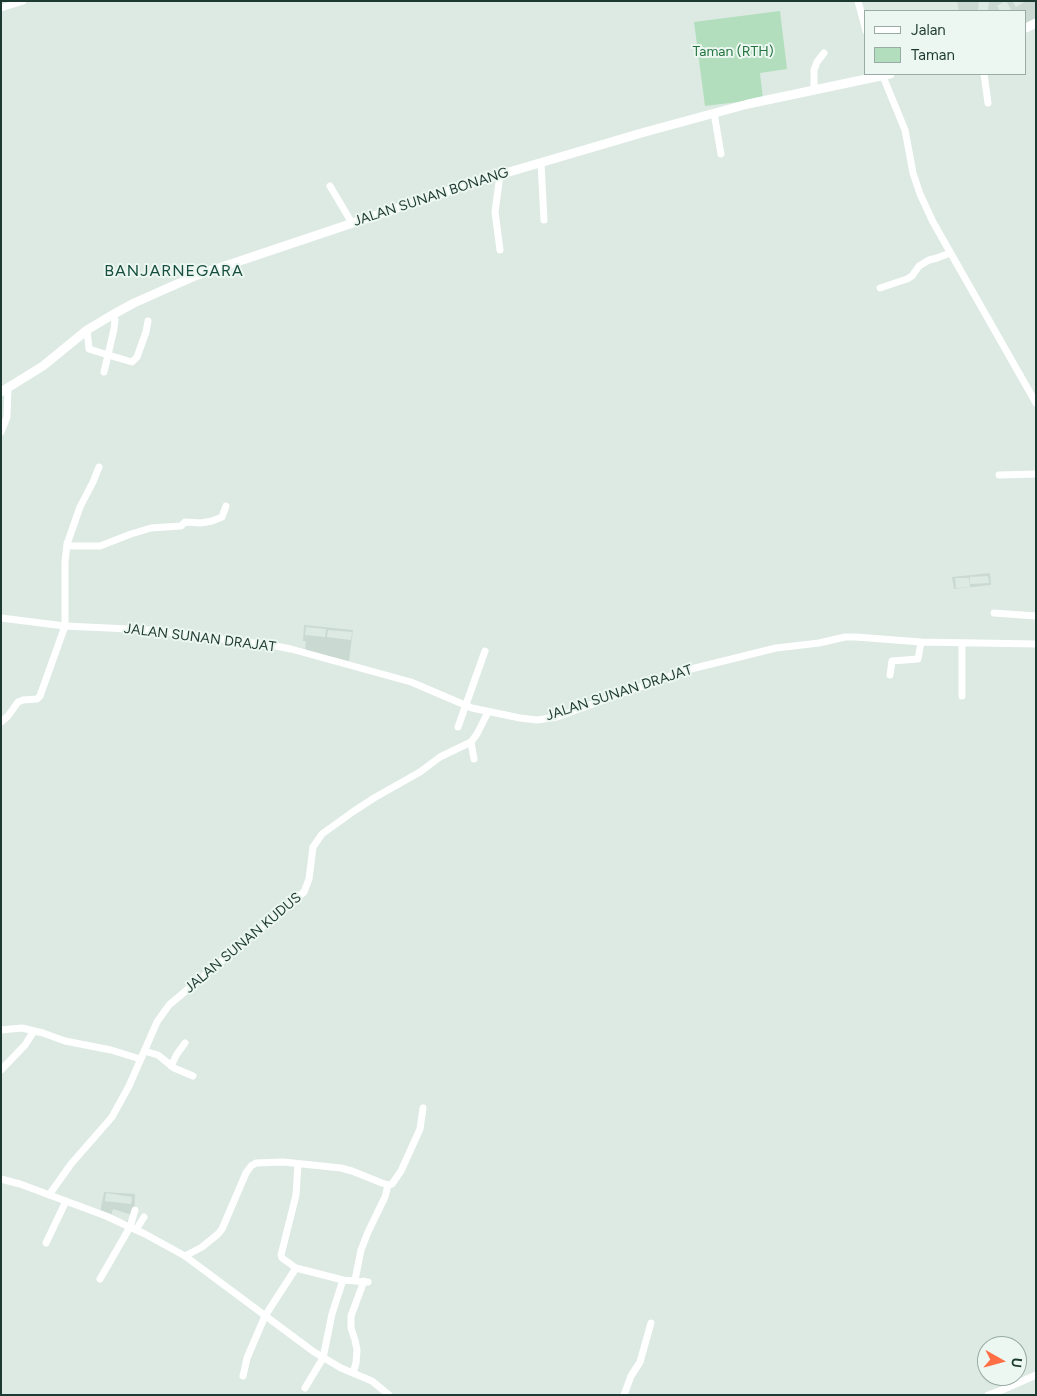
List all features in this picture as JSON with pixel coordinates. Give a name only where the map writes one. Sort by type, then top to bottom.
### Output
[{"type":"street","points":[[1,8],[23,1]]},
{"type":"street","points":[[858,1],[864,24]]},
{"type":"street","points":[[814,90],[814,70],[824,53]]},
{"type":"street","name":"JALAN SUNAN BONANG","points":[[4,390],[43,366],[88,330],[112,315],[142,299],[195,276],[500,175],[645,132],[748,104],[881,75]]},
{"type":"street","points":[[885,75],[904,130],[913,173],[920,194],[950,253],[1036,403]]},
{"type":"street","points":[[984,75],[988,103]]},
{"type":"street","points":[[714,113],[722,154]]},
{"type":"street","points":[[542,163],[544,220]]},
{"type":"street","points":[[500,175],[495,212],[500,250]]},
{"type":"street","points":[[330,186],[352,223]]},
{"type":"street","points":[[880,288],[907,279],[912,276],[919,266],[929,260],[950,253]]},
{"type":"street","points":[[104,372],[114,329],[112,315]]},
{"type":"street","points":[[88,330],[89,348],[132,362],[137,358],[148,322]]},
{"type":"street","points":[[1,432],[7,417],[4,390]]},
{"type":"street","points":[[1,722],[18,702],[36,699],[40,696],[65,626],[65,562],[67,546],[80,507],[99,467]]},
{"type":"street","points":[[999,475],[1036,474]]},
{"type":"street","points":[[67,546],[100,546],[151,528],[181,526],[185,522],[201,523],[212,521],[222,517],[226,506]]},
{"type":"street","points":[[994,613],[1036,616]]},
{"type":"street","name":"JALAN SUNAN DRAJAT","points":[[1,618],[65,626],[150,630],[277,646],[411,682],[466,706],[488,712],[537,720],[589,706],[687,670],[776,648],[850,637],[921,642],[1036,644]]},
{"type":"street","points":[[890,676],[892,661],[918,658],[921,642]]},
{"type":"street","points":[[962,643],[962,696]]},
{"type":"street","points":[[458,727],[485,650]]},
{"type":"street","points":[[474,759],[470,742],[477,734],[488,712]]},
{"type":"street","name":"JALAN SUNAN KUDUS","points":[[50,1195],[71,1164],[112,1117],[129,1086],[157,1022],[169,1005],[304,892],[309,879],[314,847],[322,834],[374,798],[420,772],[440,757],[470,742]]},
{"type":"street","points":[[1,1030],[22,1028],[140,1059]]},
{"type":"street","points":[[1,1070],[25,1045],[34,1031]]},
{"type":"street","points":[[171,1066],[185,1043]]},
{"type":"street","points":[[144,1051],[158,1055],[171,1066],[194,1076]]},
{"type":"street","points":[[185,1256],[202,1247],[222,1229],[251,1166],[256,1163],[298,1164],[346,1170],[388,1185],[392,1184],[397,1179],[415,1141],[421,1125],[422,1108]]},
{"type":"street","points":[[298,1164],[296,1195],[281,1255],[282,1258],[296,1268],[343,1280],[366,1281],[351,1316],[351,1328],[357,1350],[353,1373]]},
{"type":"street","points":[[1,1179],[106,1216],[185,1256],[323,1358],[372,1381],[389,1395]]},
{"type":"street","points":[[355,1280],[361,1250],[385,1197],[388,1185]]},
{"type":"street","points":[[46,1243],[66,1201]]},
{"type":"street","points":[[133,1229],[134,1210]]},
{"type":"street","points":[[100,1279],[133,1229],[144,1217]]},
{"type":"street","points":[[243,1376],[247,1358],[265,1316],[296,1268]]},
{"type":"street","points":[[305,1388],[323,1358],[332,1314],[343,1280]]},
{"type":"street","points":[[624,1395],[631,1376],[640,1362],[651,1323]]},
{"type":"street","points":[[988,1395],[1036,1376]]},
{"type":"shaded area","points":[[957,1],[979,1],[978,10],[959,10]]},
{"type":"shaded area","points":[[989,1],[1005,1],[997,6],[999,10],[988,10]]},
{"type":"shaded area","points":[[1006,1],[1012,1],[1016,7],[1026,1],[1036,1],[1036,18],[1027,22],[1027,10],[1011,10]]},
{"type":"shaded area","points":[[990,573],[991,585],[954,589],[952,577]],"holes":[[[988,576],[989,583],[970,584],[970,577]],[[955,578],[969,578],[970,587],[956,588]]]},
{"type":"shaded area","points":[[304,625],[353,630],[349,661],[305,651],[306,641],[303,641]],"holes":[[[306,627],[326,629],[325,637],[305,635]],[[328,630],[352,632],[351,640],[327,637]]]},
{"type":"shaded area","points":[[104,1192],[135,1194],[134,1226],[100,1213]],"holes":[[[106,1193],[132,1197],[131,1204],[105,1201]],[[113,1209],[132,1215],[130,1222],[111,1216]]]},
{"type":"green space","name":"Taman (RTH)","points":[[780,11],[787,69],[760,73],[763,99],[705,106],[694,22]]},
{"type":"district","name":"BANJARNEGARA","points":[[174,271]]}]
